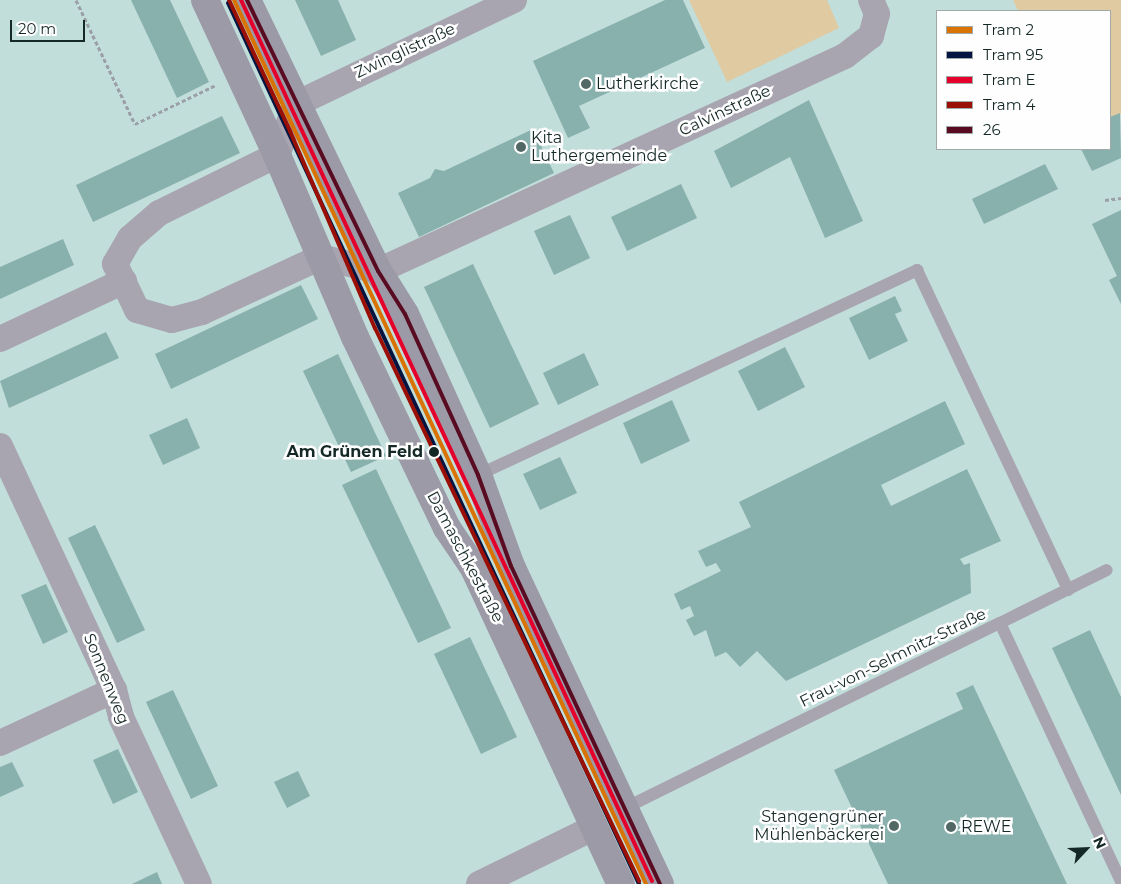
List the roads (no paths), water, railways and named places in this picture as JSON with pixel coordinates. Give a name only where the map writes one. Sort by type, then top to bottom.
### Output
[{"type":"street","name":"Damaschkestraße","points":[[205,0],[277,155],[354,337],[447,528],[474,568],[621,884]]},
{"type":"street","points":[[247,0],[378,271],[405,314],[478,475],[511,566],[660,884]]},
{"type":"street","name":"Zwinglistraße","points":[[296,104],[514,0]]},
{"type":"street","name":"Calvinstraße","points":[[378,271],[845,56],[871,36],[877,14],[871,0]]},
{"type":"street","points":[[296,104],[277,155],[159,213],[130,238],[115,264],[138,310],[172,320],[202,312],[321,257],[378,271]]},
{"type":"street","points":[[0,339],[124,281]]},
{"type":"street","name":"Sonnenweg","points":[[0,446],[114,690],[121,717],[199,884]]},
{"type":"street","points":[[0,743],[114,690]]},
{"type":"street","points":[[479,884],[595,827],[625,808]]},
{"type":"lane","points":[[478,475],[916,270],[1068,590]]},
{"type":"lane","points":[[1000,623],[1107,570]]},
{"type":"lane","name":"Frau-von-Selmnitz-Straße","points":[[625,808],[1000,623],[1121,881]]},
{"type":"tram line","name":"4","points":[[229,0],[290,131],[375,328],[639,881]]},
{"type":"tram line","name":"2","points":[[234,0],[646,884]]},
{"type":"tram line","name":"E","points":[[241,0],[652,881]]},
{"type":"tram line","name":"95","points":[[228,3],[639,884]]},
{"type":"place","name":"Lutherkirche","points":[[586,84]]},
{"type":"place","name":"Kita Luthergemeinde","points":[[521,147]]},
{"type":"place","name":"Am Grünen Feld","points":[[434,452]]},
{"type":"place","name":"Stangengrüner Mühlenbäckerei","points":[[894,826]]},
{"type":"place","name":"REWE","points":[[951,827]]}]
